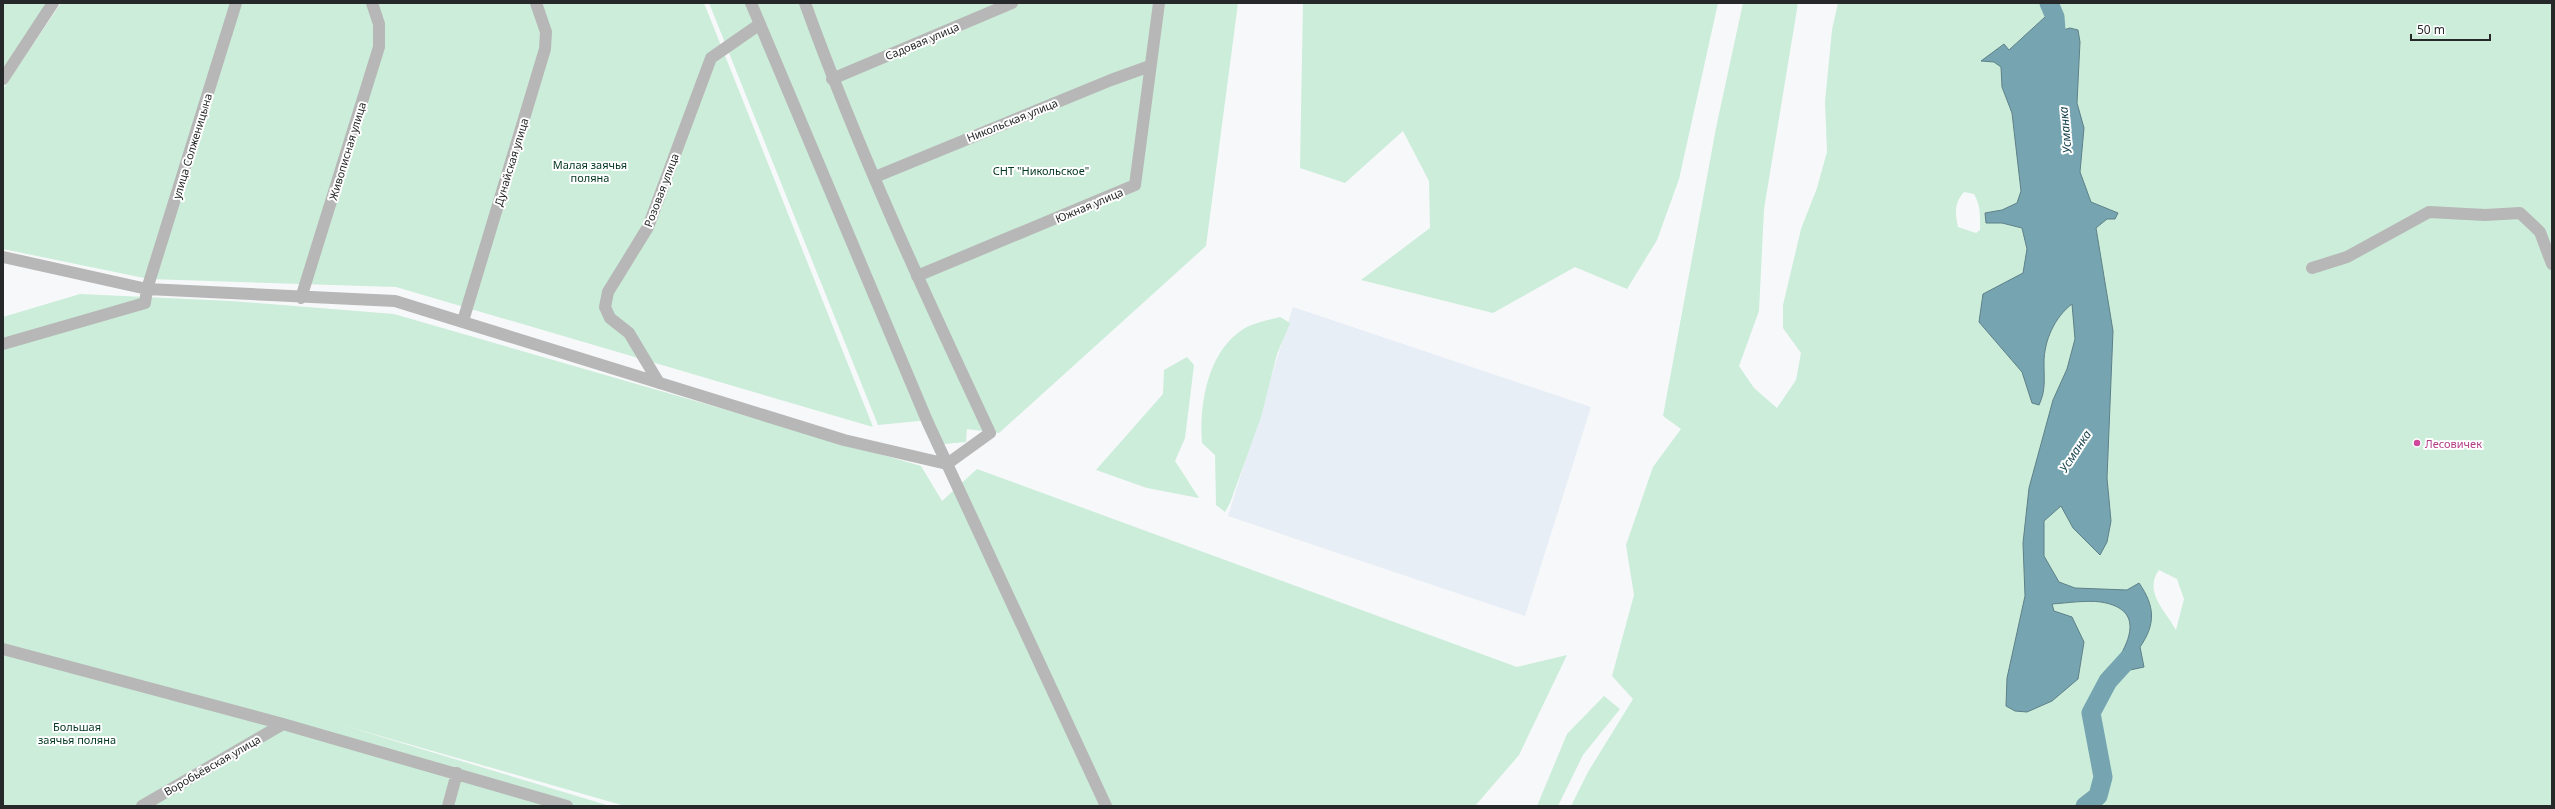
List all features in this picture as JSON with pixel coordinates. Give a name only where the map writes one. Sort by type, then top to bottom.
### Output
[{"type":"street","points":[[3,79],[53,3]]},
{"type":"street","name":"улица Солженицына","points":[[3,344],[145,303],[147,289],[236,3]]},
{"type":"street","name":"Живописная улица","points":[[301,298],[379,47],[379,24],[372,3]]},
{"type":"street","name":"Дунайская улица","points":[[463,320],[545,49],[546,32],[536,3]]},
{"type":"street","points":[[751,3],[947,464],[1106,806]]},
{"type":"street","points":[[3,257],[147,289],[301,298],[395,301],[463,320],[659,383],[844,440],[947,464],[990,433],[917,276],[832,79],[805,3]]},
{"type":"street","name":"Садовая улица","points":[[832,79],[1012,3]]},
{"type":"street","name":"Южная улица","points":[[917,276],[1135,185],[1150,66],[1160,3]]},
{"type":"street","name":"Розовая улица","points":[[659,383],[629,333],[610,318],[605,307],[608,292],[648,227],[711,58],[760,24]]},
{"type":"street","name":"Никольская улица","points":[[875,177],[1110,80],[1150,66]]},
{"type":"street","points":[[2312,268],[2346,257],[2429,212],[2485,215],[2520,212],[2540,232],[2552,264]]},
{"type":"street","points":[[3,649],[283,724],[567,806]]},
{"type":"street","name":"Воробьёвская улица","points":[[142,806],[283,724]]},
{"type":"street","points":[[448,806],[457,773]]},
{"type":"shaded area","points":[[1293,307],[1591,407],[1525,616],[1228,516]]},
{"type":"green space","points":[[3,3],[49,3],[3,70]]},
{"type":"green space","name":"Малая заячья поляна","points":[[61,3],[704,3],[873,427],[396,287],[149,279],[3,249],[3,89]]},
{"type":"green space","name":"СНТ \"Никольское\"","points":[[709,3],[1238,3],[1206,246],[999,433],[967,429],[966,442],[944,444],[929,420],[878,425]]},
{"type":"green space","points":[[1303,3],[1718,3],[1679,179],[1657,240],[1627,289],[1575,267],[1493,313],[1361,280],[1430,228],[1429,181],[1403,131],[1345,183],[1300,168]]},
{"type":"green space","points":[[1743,3],[1798,3],[1764,209],[1759,311],[1739,366],[1754,388],[1777,408],[1796,380],[1801,353],[1783,328],[1783,305],[1801,229],[1817,188],[1827,152],[1825,102],[1832,30],[1838,3],[2552,3],[2552,806],[1571,806],[1588,772],[1633,699],[1612,676],[1634,595],[1626,545],[1653,467],[1681,429],[1663,416],[1716,128]],"holes":[[[1964,192],[1974,194],[1978,203],[1980,212],[1980,230],[1976,233],[1958,227],[1956,208],[1958,200]],[[2159,570],[2177,579],[2184,599],[2176,630],[2155,594],[2155,578]]]},
{"type":"green space","name":"Большая заячья поляна","points":[[80,294],[231,301],[394,314],[921,466],[942,501],[977,469],[1517,667],[1567,655],[1519,755],[1475,806],[625,806],[342,725],[610,806],[3,806],[3,317]]},
{"type":"green space","points":[[1280,317],[1290,323],[1277,354],[1261,417],[1230,503],[1225,512],[1216,505],[1215,455],[1202,443],[1202,412],[1208,380],[1221,351],[1230,340],[1250,325]]},
{"type":"green space","points":[[1187,357],[1194,365],[1185,438],[1175,461],[1199,498],[1147,488],[1096,470],[1163,394],[1164,370]]},
{"type":"green space","points":[[1604,696],[1620,709],[1583,755],[1558,806],[1537,806],[1567,734]]},
{"type":"water","points":[[2045,17],[2055,17],[2063,30],[2070,28],[2078,30],[2080,42],[2077,103],[2084,128],[2080,172],[2091,202],[2118,213],[2115,219],[2107,219],[2096,228],[2113,331],[2107,478],[2111,521],[2107,542],[2100,555],[2073,528],[2061,506],[2044,521],[2044,556],[2059,582],[2075,588],[2127,590],[2139,583],[2148,599],[2152,615],[2149,631],[2140,647],[2144,667],[2130,670],[2116,679],[2108,674],[2127,642],[2130,632],[2129,622],[2125,613],[2116,606],[2095,601],[2052,604],[2054,611],[2072,617],[2084,642],[2078,679],[2052,701],[2027,712],[2015,711],[2006,706],[2007,678],[2025,596],[2023,543],[2029,488],[2053,400],[2067,369],[2075,339],[2072,304],[2060,315],[2048,338],[2044,363],[2044,389],[2039,405],[2032,403],[2022,372],[1979,322],[1983,294],[2023,273],[2027,249],[2022,228],[2002,223],[1986,223],[1985,213],[2002,210],[2017,203],[2021,191],[2012,113],[2002,87],[2001,67],[1994,62],[1981,61],[2004,44],[2009,50]]},
{"type":"waterway","name":"Усманка","points":[[2049,3],[2055,17],[2057,42]]},
{"type":"waterway","name":"Усманка","points":[[2085,806],[2098,796],[2103,777],[2091,713],[2108,681],[2129,658]]},
{"type":"place","name":"Лесовичек","points":[[2417,443]]}]
